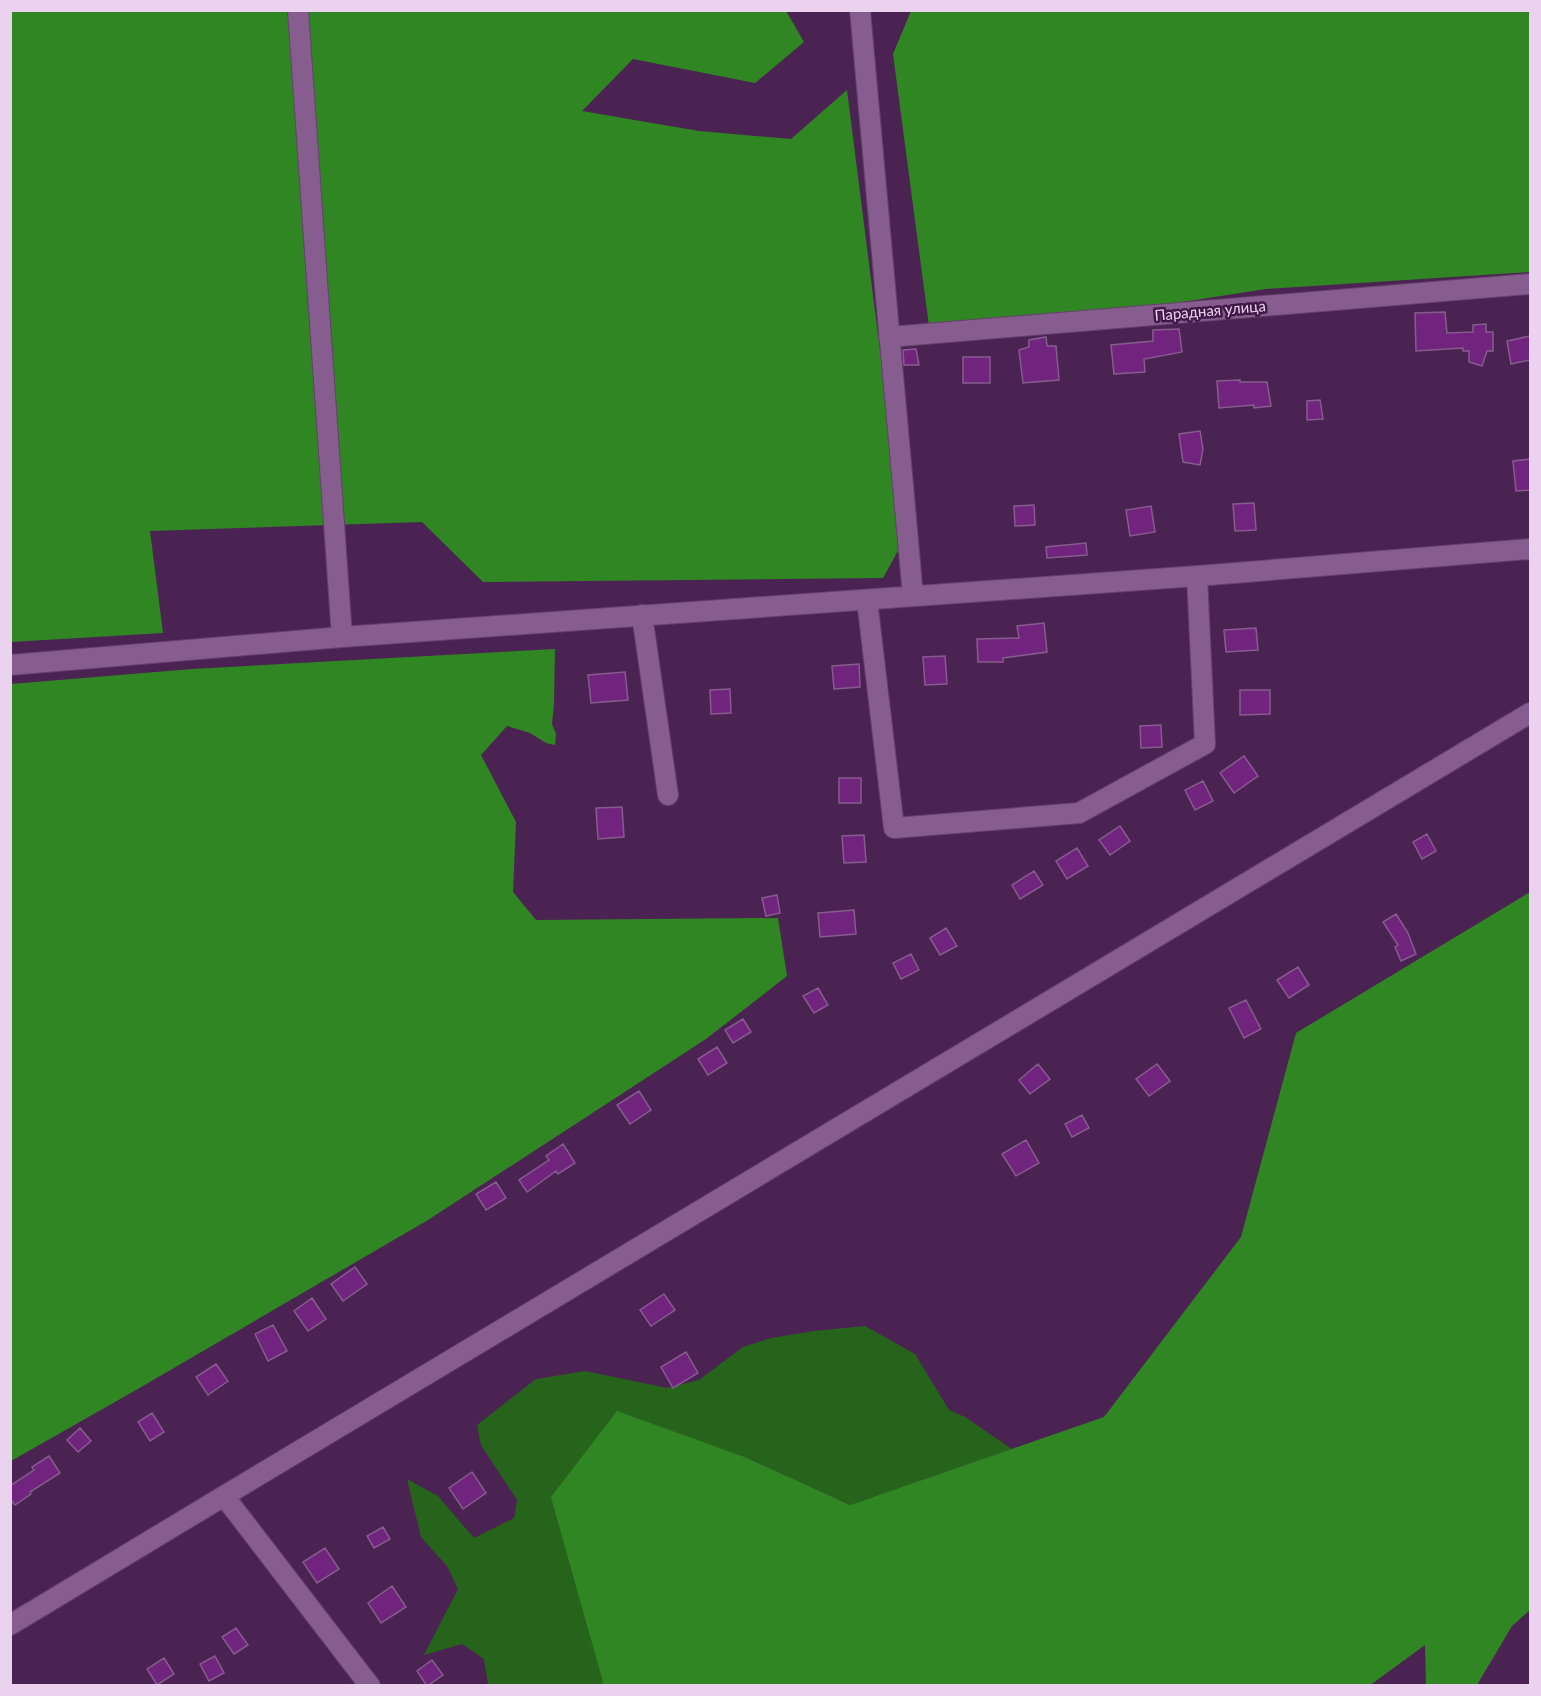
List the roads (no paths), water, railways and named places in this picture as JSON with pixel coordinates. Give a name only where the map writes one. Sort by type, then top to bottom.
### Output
[{"type":"street","points":[[298,10],[342,636]]},
{"type":"street","points":[[860,10],[913,597]]},
{"type":"street","name":"Парадная улица","points":[[889,337],[1530,284]]},
{"type":"street","points":[[10,665],[342,636],[913,597],[1530,549]]},
{"type":"street","points":[[867,600],[894,828],[1079,813],[1205,744],[1197,576]]},
{"type":"street","points":[[642,615],[668,795]]},
{"type":"street","points":[[10,1625],[1530,713]]},
{"type":"street","points":[[224,1496],[362,1683]]}]
